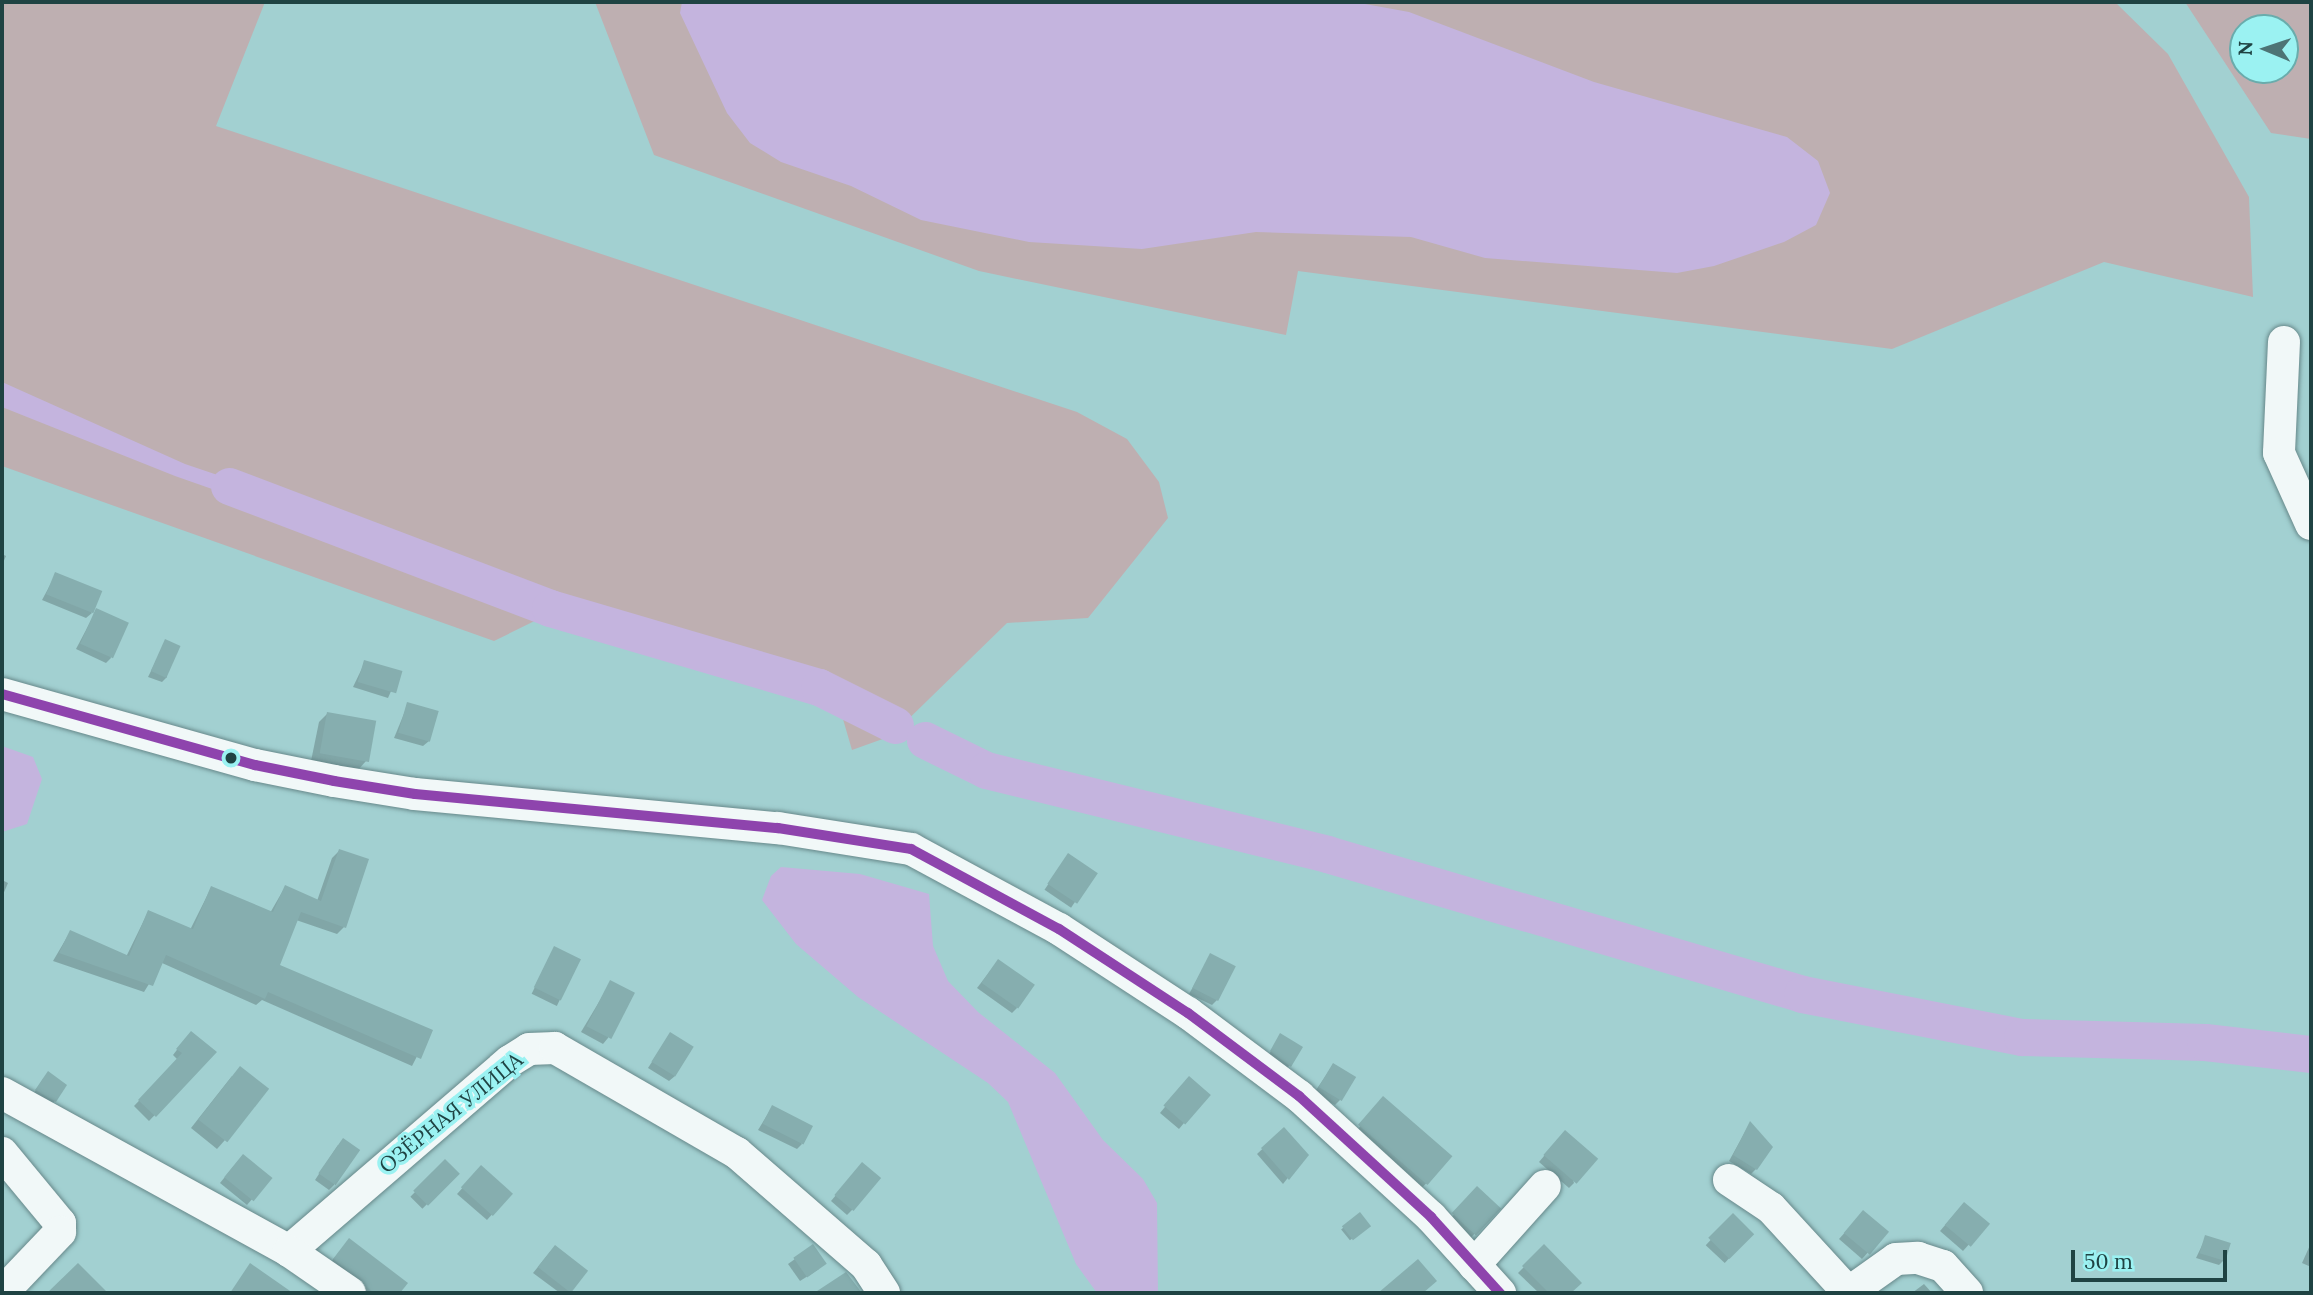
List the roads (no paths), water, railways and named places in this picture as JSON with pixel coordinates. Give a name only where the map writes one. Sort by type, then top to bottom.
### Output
[{"type":"street","points":[[2284,342],[2279,453],[2311,524]]},
{"type":"street","points":[[2,694],[255,765],[334,781],[428,795],[790,829],[911,849],[1059,929],[1188,1013],[1299,1097],[1431,1217],[1500,1293]]},
{"type":"street","name":"ОЗЁРНАЯ УЛИЦА","points":[[289,1251],[510,1061],[529,1049],[555,1048],[737,1153],[807,1210],[866,1265],[884,1293]]},
{"type":"street","points":[[2,1093],[289,1251],[351,1293]]},
{"type":"street","points":[[2,1153],[60,1223],[60,1232],[2,1293]]},
{"type":"street","points":[[1729,1180],[1771,1208],[1849,1293],[1896,1259],[1918,1258],[1943,1266],[1967,1293]]},
{"type":"street","points":[[1474,1265],[1545,1186]]},
{"type":"waterway","points":[[229,486],[550,608],[819,687],[895,725]]},
{"type":"waterway","points":[[925,740],[986,770],[1327,854],[1802,994],[2022,1037],[2205,1042],[2311,1054]]}]
